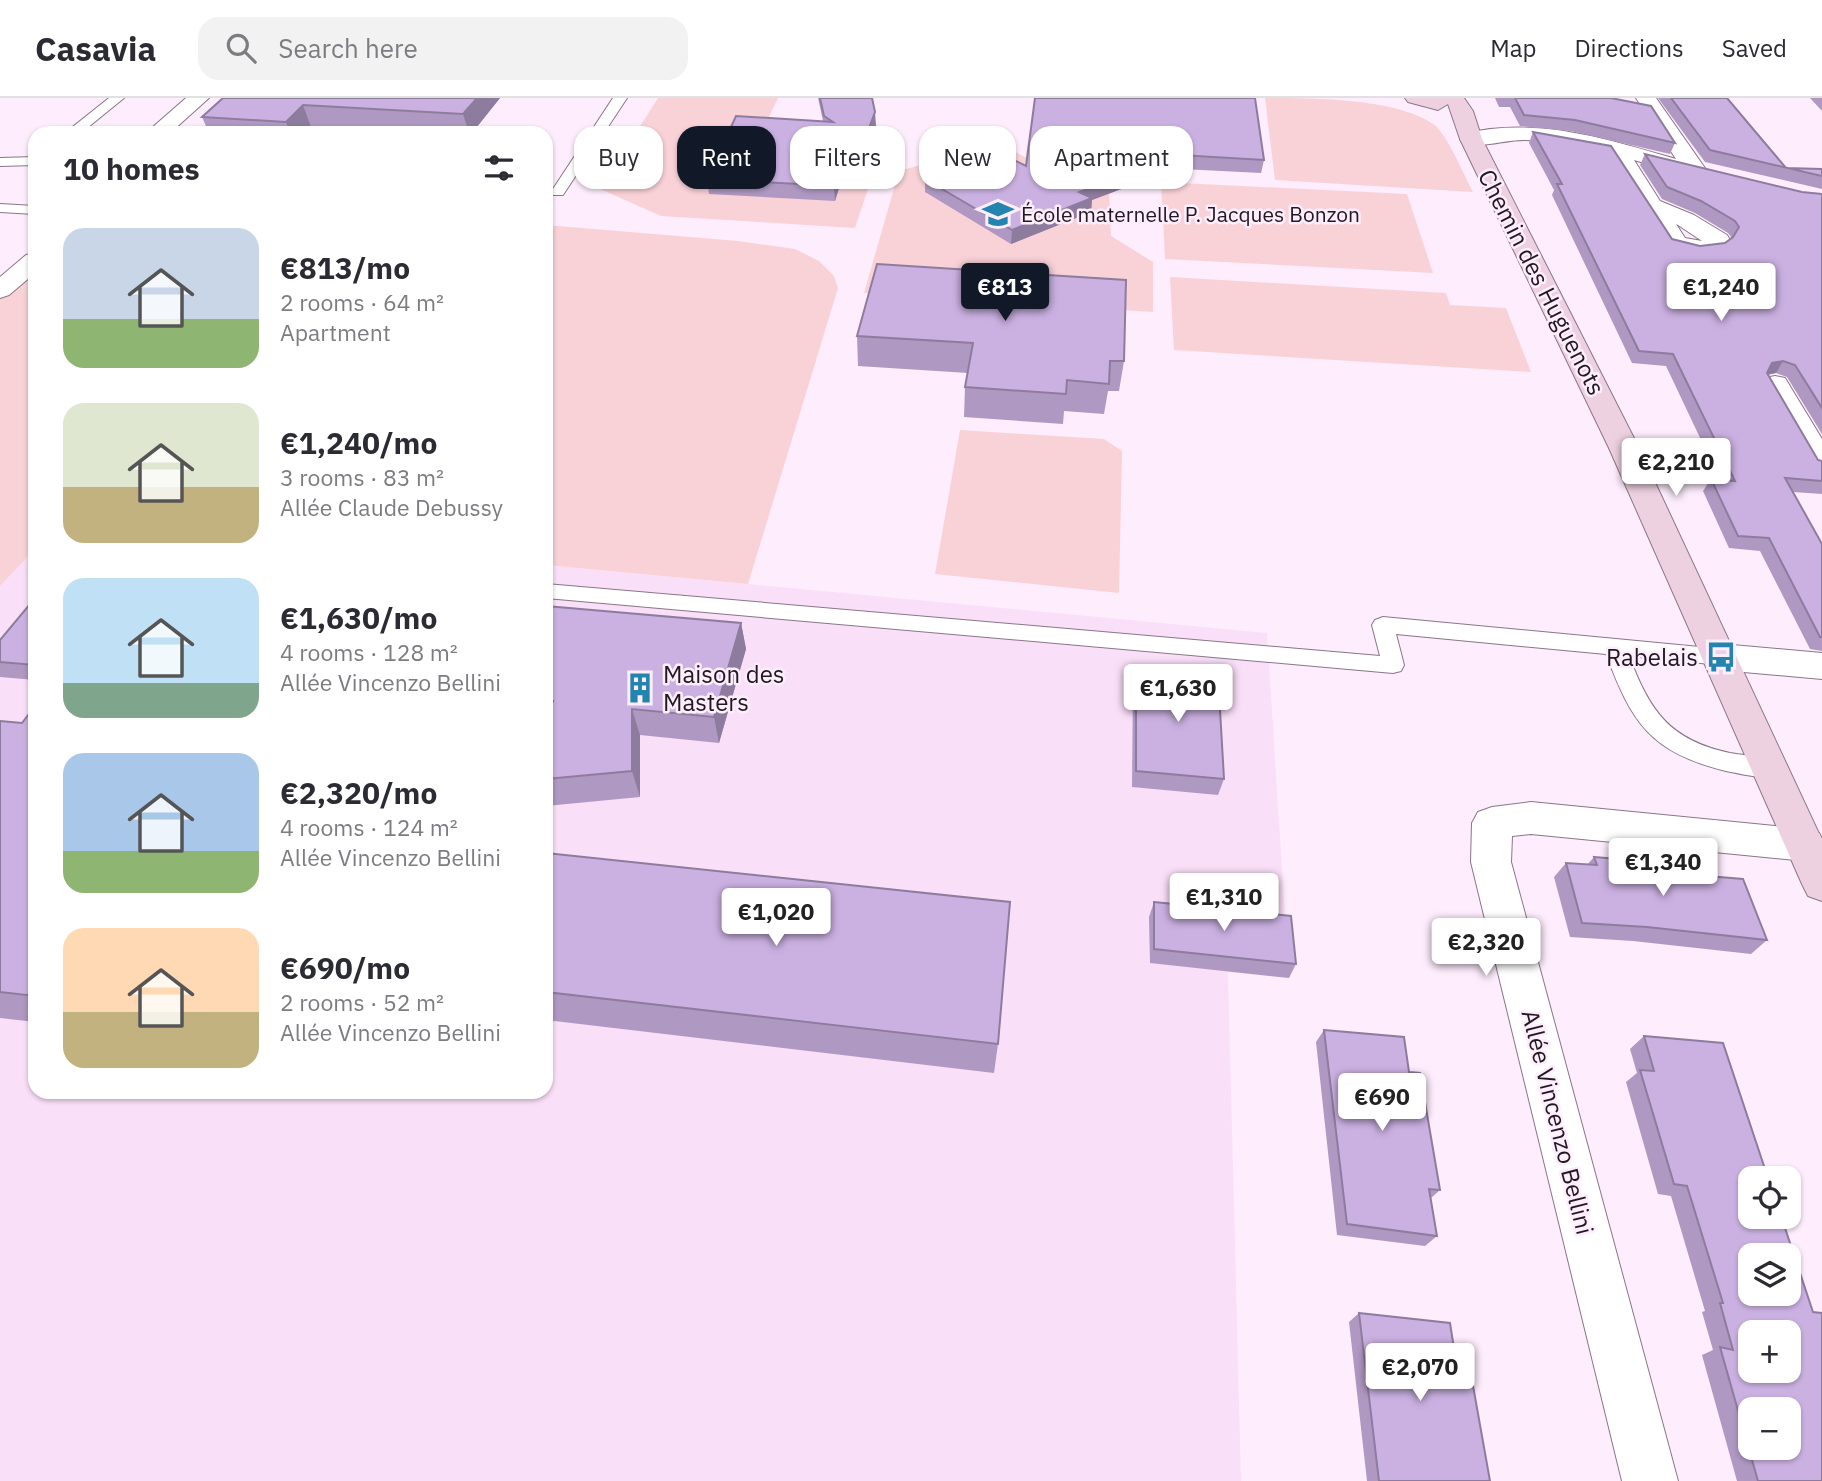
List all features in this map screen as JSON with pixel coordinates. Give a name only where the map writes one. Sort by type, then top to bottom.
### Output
[{"type":"street","points":[[165,126],[199,98]]},
{"type":"street","points":[[1415,98],[1443,100]]},
{"type":"street","name":"Chemin des Huguenots","points":[[1443,100],[1464,129],[1624,448],[1721,656],[1813,864]]},
{"type":"street","points":[[1643,104],[1696,170]]},
{"type":"street","points":[[1464,129],[1488,135],[1531,133],[1571,139],[1721,176]]},
{"type":"street","points":[[1616,150],[1651,205]]},
{"type":"street","points":[[0,290],[28,266]]},
{"type":"street","points":[[1775,384],[1822,464]]},
{"type":"street","points":[[1721,656],[1822,666]]},
{"type":"street","name":"Allée Vincenzo Bellini","points":[[1650,1481],[1491,862],[1492,823],[1531,818],[1813,864]]},
{"type":"lane","points":[[81,126],[117,98]]},
{"type":"lane","points":[[558,192],[620,98]]},
{"type":"lane","points":[[0,162],[28,162]]},
{"type":"lane","points":[[0,208],[28,210]]},
{"type":"lane","points":[[553,592],[1393,665],[1383,625],[1721,656]]},
{"type":"lane","points":[[1614,647],[1638,704],[1668,738],[1703,757],[1729,764],[1770,768]]},
{"type":"shaded area","points":[[658,98],[778,98],[765,126],[677,126],[677,189],[776,189],[776,163],[790,163],[790,189],[868,189],[855,228],[661,216],[600,189],[663,189],[663,126],[640,126]]},
{"type":"shaded area","points":[[1265,98],[1355,102],[1401,110],[1420,117],[1441,132],[1473,192],[1275,180]]},
{"type":"shaded area","name":"École maternelle P. Jacques Bonzon","points":[[1016,152],[1030,160],[1030,189],[1099,189],[1109,192],[1111,236],[1153,262],[1153,312],[864,293],[894,189],[905,189],[905,169],[919,165],[919,189],[1016,189]]},
{"type":"shaded area","points":[[1193,184],[1407,194],[1433,273],[1165,259],[1161,189],[1193,189]]},
{"type":"shaded area","points":[[553,226],[738,241],[795,249],[819,261],[834,276],[838,288],[748,584],[553,566]]},
{"type":"shaded area","points":[[28,275],[28,556],[0,586],[0,299]]},
{"type":"shaded area","points":[[1170,277],[1446,293],[1450,305],[1506,308],[1531,372],[1174,350]]},
{"type":"shaded area","points":[[960,430],[1104,439],[1122,451],[1119,593],[935,574]]},
{"type":"shaded area","points":[[28,556],[28,1099],[553,1099],[553,566],[1267,633],[1289,978],[1228,972],[1241,1481],[0,1481],[0,586]]},
{"type":"building","points":[[223,98],[477,98],[463,114],[303,105],[286,122],[202,117]]},
{"type":"building","points":[[820,98],[872,98],[875,112],[870,126],[790,126],[790,184],[776,183],[776,126],[731,126],[736,116],[833,122],[824,116]]},
{"type":"building","points":[[1035,98],[1255,98],[1264,160],[1193,156],[1193,126],[1031,126]]},
{"type":"building","points":[[1515,98],[1611,98],[1651,106],[1675,143],[1575,120],[1524,115]]},
{"type":"building","points":[[1671,98],[1727,98],[1786,168],[1710,150]]},
{"type":"building","points":[[1533,132],[1611,146],[1672,239],[1700,246],[1725,243],[1739,227],[1735,221],[1701,201],[1667,187],[1645,154],[1802,192],[1822,194],[1822,408],[1795,365],[1783,361],[1772,363],[1767,373],[1818,460],[1822,461],[1822,481],[1785,478],[1822,544],[1822,637],[1769,538],[1738,536],[1711,479],[1735,481],[1673,354],[1639,351],[1557,184],[1562,184]]},
{"type":"building","points":[[1030,136],[1030,189],[1087,189],[1079,192],[1092,198],[1012,230],[942,189],[1016,189],[1016,161],[1026,166]]},
{"type":"building","points":[[1788,168],[1822,169],[1822,176]]},
{"type":"building","points":[[877,264],[1126,280],[1124,361],[1110,361],[1109,384],[1067,380],[1066,394],[965,387],[973,343],[857,336]]},
{"type":"building","points":[[28,606],[28,664],[0,662],[0,640]]},
{"type":"building","name":"Maison des Masters","points":[[553,607],[741,623],[714,717],[632,709],[632,771],[553,778]]},
{"type":"building","points":[[1136,667],[1218,675],[1224,779],[1136,771]]},
{"type":"building","points":[[28,715],[28,995],[0,992],[0,721],[22,723]]},
{"type":"building","points":[[553,854],[1010,902],[998,1044],[553,993]]},
{"type":"building","points":[[1594,857],[1704,866],[1707,876],[1743,879],[1767,940],[1582,923],[1566,863],[1597,865]]},
{"type":"building","points":[[1154,902],[1291,916],[1296,964],[1154,949]]},
{"type":"building","points":[[1324,1030],[1404,1037],[1409,1072],[1420,1073],[1440,1190],[1429,1189],[1437,1236],[1347,1224]]},
{"type":"building","points":[[1644,1036],[1723,1043],[1764,1166],[1738,1166],[1738,1229],[1785,1229],[1790,1243],[1738,1243],[1738,1306],[1801,1306],[1801,1276],[1813,1312],[1822,1313],[1822,1481],[1758,1481],[1752,1460],[1801,1460],[1801,1397],[1738,1397],[1738,1410],[1720,1347],[1733,1350],[1720,1303],[1723,1303],[1687,1186],[1674,1184],[1640,1070],[1654,1071]]},
{"type":"building","points":[[1359,1313],[1450,1323],[1459,1380],[1472,1380],[1490,1481],[1379,1481]]},
{"type":"place","name":"École maternelle P. Jacques Bonzon","points":[[998,214]]},
{"type":"place","name":"Rabelais","points":[[1721,657]]},
{"type":"place","name":"Maison des Masters","points":[[640,688]]}]
